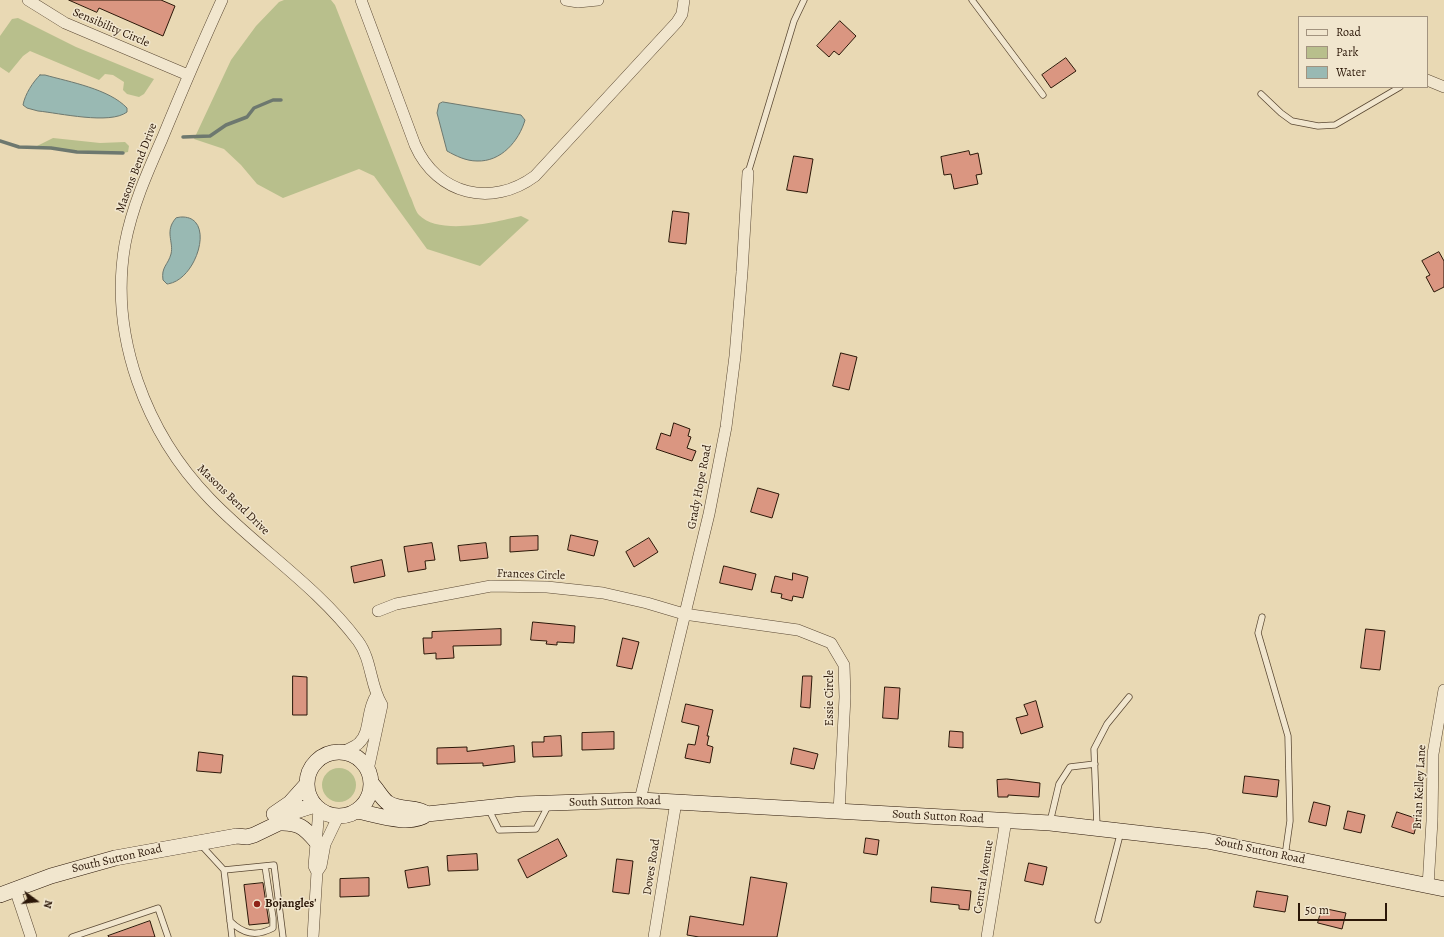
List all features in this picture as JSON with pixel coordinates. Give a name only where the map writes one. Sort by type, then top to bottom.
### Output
[{"type":"main road","points":[[332,752],[343,752],[353,755],[362,761],[370,777],[370,794],[365,804],[357,811],[347,816],[338,817],[328,815],[317,808],[308,792],[307,784],[309,773],[314,764],[322,757],[332,752]]},
{"type":"main road","name":"South Sutton Road","points":[[370,777],[388,803],[399,807],[421,809],[428,814]]},
{"type":"main road","name":"South Sutton Road","points":[[237,836],[244,828],[270,817],[290,803],[307,784]]},
{"type":"main road","name":"South Sutton Road","points":[[357,811],[409,821],[421,819],[428,814],[488,808],[549,803],[640,800],[1050,823],[1207,841],[1444,889]]},
{"type":"main road","name":"South Sutton Road","points":[[0,895],[51,876],[115,858],[199,842],[237,836],[246,837],[279,823],[293,812],[317,808]]},
{"type":"main road","points":[[279,823],[289,823],[304,828],[316,841]]},
{"type":"street","name":"Sensibility Circle","points":[[28,0],[65,23],[188,75]]},
{"type":"street","name":"Masons Bend Drive","points":[[222,0],[188,75],[141,188],[125,243],[121,289],[125,336],[131,362],[149,412],[183,469],[210,500],[347,626],[360,643],[372,674],[376,696],[382,705],[370,777]]},
{"type":"street","points":[[361,0],[415,145],[424,162],[437,176],[454,186],[484,194],[505,192],[517,188],[535,176],[677,22],[682,14],[684,0]]},
{"type":"street","points":[[566,0],[578,2],[598,0]]},
{"type":"street","points":[[1428,80],[1444,87]]},
{"type":"street","name":"Grady Hope Road","points":[[640,800],[709,514],[726,426],[739,310],[748,173]]},
{"type":"street","name":"Frances Circle","points":[[378,611],[396,604],[491,586],[547,587],[603,593],[647,603],[684,614]]},
{"type":"street","name":"Essie Circle","points":[[684,614],[798,630],[831,643],[844,665],[845,697],[839,812]]},
{"type":"street","name":"Brian Kelley Lane","points":[[1428,886],[1432,821],[1433,754],[1444,690]]},
{"type":"street","points":[[343,752],[359,743],[365,735],[371,704],[376,696]]},
{"type":"street","name":"Doves Road","points":[[654,937],[676,802]]},
{"type":"street","points":[[317,808],[314,866],[317,872]]},
{"type":"street","points":[[312,937],[317,872],[321,866],[325,844],[338,817]]},
{"type":"street","name":"Central Avenue","points":[[987,937],[1006,820]]},
{"type":"street","points":[[15,889],[31,937]]},
{"type":"lane","points":[[748,173],[794,21],[804,0]]},
{"type":"lane","points":[[972,0],[1043,95]]},
{"type":"lane","points":[[1261,94],[1281,114],[1292,121],[1318,126],[1335,125],[1398,88]]},
{"type":"lane","points":[[1262,617],[1258,633],[1288,736],[1290,821],[1285,857]]},
{"type":"lane","points":[[1097,828],[1094,749],[1107,724],[1129,697]]},
{"type":"lane","points":[[1050,823],[1059,784],[1070,767],[1095,764]]},
{"type":"lane","points":[[488,808],[499,830],[536,829],[549,803]]},
{"type":"lane","points":[[1098,920],[1121,831]]},
{"type":"lane","points":[[199,842],[224,870],[232,937]]},
{"type":"lane","points":[[224,870],[274,865],[283,937]]},
{"type":"lane","points":[[230,921],[240,931],[247,934],[265,934],[273,928],[273,918],[265,866]]},
{"type":"lane","points":[[72,937],[158,908],[168,937]]},
{"type":"green space","points":[[284,0],[331,0],[335,5],[416,211],[419,215],[428,221],[440,225],[453,226],[483,224],[521,216],[529,220],[480,266],[427,249],[374,176],[359,169],[283,198],[257,184],[241,165],[224,149],[194,139],[231,60],[256,26],[279,2]]},
{"type":"green space","points":[[18,18],[76,47],[154,79],[144,94],[139,97],[127,94],[123,90],[124,82],[113,75],[105,74],[99,80],[30,51],[23,56],[9,73],[0,67],[0,36],[12,19]]},
{"type":"green space","points":[[53,138],[100,143],[125,142],[129,146],[128,152],[123,153],[77,152],[35,147]]},
{"type":"green space","points":[[342,768],[349,770],[354,775],[356,785],[354,795],[349,800],[336,802],[329,800],[324,795],[322,782],[324,775],[329,770]]},
{"type":"water","points":[[40,75],[66,80],[100,91],[119,101],[127,108],[127,112],[119,116],[109,118],[97,118],[71,116],[27,108],[23,105],[27,93]]},
{"type":"water","points":[[443,102],[521,115],[525,120],[514,142],[501,154],[486,160],[469,160],[447,151],[437,113],[439,104]]},
{"type":"water","points":[[181,217],[192,219],[198,226],[200,237],[199,249],[187,272],[178,280],[167,284],[163,280],[163,272],[172,250],[170,232],[171,227],[176,218]]},
{"type":"building","points":[[69,0],[161,0],[175,6],[163,36],[99,8],[97,12]]},
{"type":"building","points":[[840,21],[856,36],[839,55],[834,51],[829,57],[817,46]]},
{"type":"building","points":[[1066,58],[1076,71],[1051,88],[1042,75]]},
{"type":"building","points":[[969,151],[970,155],[978,153],[982,174],[976,175],[978,184],[954,189],[951,174],[944,175],[941,157]]},
{"type":"building","points":[[794,156],[813,159],[807,193],[787,190]]},
{"type":"building","points":[[673,211],[689,213],[686,244],[669,242]]},
{"type":"building","points":[[1439,252],[1444,261],[1444,287],[1434,292],[1426,277],[1430,275],[1422,261]]},
{"type":"building","points":[[841,353],[857,357],[849,390],[833,386]]},
{"type":"building","points":[[674,423],[690,429],[688,436],[691,437],[687,448],[696,451],[692,461],[656,449],[661,433],[670,436]]},
{"type":"building","points":[[758,488],[779,494],[772,518],[751,512]]},
{"type":"building","points":[[571,535],[598,541],[594,556],[568,550]]},
{"type":"building","points":[[538,536],[538,550],[510,552],[510,537]]},
{"type":"building","points":[[649,538],[658,552],[634,567],[626,552]]},
{"type":"building","points":[[432,543],[435,560],[425,561],[426,569],[408,572],[404,547]]},
{"type":"building","points":[[486,543],[488,558],[460,561],[458,546]]},
{"type":"building","points":[[382,560],[385,576],[354,583],[351,567]]},
{"type":"building","points":[[724,566],[756,574],[752,590],[720,583]]},
{"type":"building","points":[[793,573],[808,577],[803,598],[793,596],[792,601],[781,598],[782,594],[771,592],[775,576],[792,580]]},
{"type":"building","points":[[533,622],[575,626],[574,643],[557,642],[557,645],[546,644],[547,641],[531,640]]},
{"type":"building","points":[[501,629],[501,645],[453,646],[454,658],[436,659],[436,653],[424,654],[423,638],[432,638],[432,632]]},
{"type":"building","points":[[1366,629],[1385,631],[1380,670],[1361,668]]},
{"type":"building","points":[[623,638],[639,642],[632,669],[617,666]]},
{"type":"building","points":[[293,676],[307,677],[307,715],[293,715]]},
{"type":"building","points":[[803,676],[812,676],[810,708],[801,707]]},
{"type":"building","points":[[885,687],[900,688],[898,719],[883,718]]},
{"type":"building","points":[[1036,701],[1043,727],[1021,734],[1016,718],[1028,715],[1024,705]]},
{"type":"building","points":[[686,704],[713,710],[707,736],[709,736],[707,745],[713,747],[710,763],[685,758],[688,744],[695,745],[699,726],[682,722]]},
{"type":"building","points":[[950,731],[963,732],[963,748],[949,747]]},
{"type":"building","points":[[614,732],[614,749],[582,750],[582,733]]},
{"type":"building","points":[[561,736],[562,756],[533,757],[532,742],[544,742],[544,737]]},
{"type":"building","points":[[514,746],[515,762],[483,766],[483,763],[437,764],[437,748],[467,747],[467,751]]},
{"type":"building","points":[[794,748],[818,754],[814,769],[791,764]]},
{"type":"building","points":[[199,752],[223,755],[221,773],[197,771]]},
{"type":"building","points":[[1245,776],[1279,780],[1277,797],[1243,793]]},
{"type":"building","points":[[1007,779],[1040,783],[1039,797],[1008,795],[1008,797],[998,797],[997,780]]},
{"type":"building","points":[[1314,802],[1330,806],[1326,826],[1309,822]]},
{"type":"building","points":[[1348,811],[1365,815],[1361,833],[1344,829]]},
{"type":"building","points":[[1397,812],[1418,819],[1414,834],[1392,827]]},
{"type":"building","points":[[866,838],[879,840],[877,855],[864,853]]},
{"type":"building","points":[[558,839],[567,856],[527,878],[518,860]]},
{"type":"building","points":[[477,854],[478,870],[448,871],[447,856]]},
{"type":"building","points":[[617,859],[633,861],[629,894],[613,892]]},
{"type":"building","points":[[1029,863],[1047,867],[1043,885],[1025,881]]},
{"type":"building","points":[[428,867],[430,885],[408,888],[405,871]]},
{"type":"building","points":[[751,877],[787,883],[777,937],[699,937],[687,935],[690,916],[743,925]]},
{"type":"building","points":[[369,878],[369,896],[340,897],[340,879]]},
{"type":"building","name":"Bojangles'","points":[[263,883],[269,923],[249,925],[244,885]]},
{"type":"building","points":[[932,887],[971,891],[969,910],[959,909],[959,905],[931,902]]},
{"type":"building","points":[[1257,891],[1288,896],[1285,912],[1254,907]]},
{"type":"building","points":[[1322,908],[1346,913],[1342,929],[1318,923]]},
{"type":"building","points":[[150,921],[155,937],[108,936]]},
{"type":"waterway","points":[[183,137],[210,136],[226,125],[247,117],[254,108],[273,100],[281,100]]},
{"type":"waterway","points":[[0,141],[19,147],[51,148],[77,152],[123,153]]},
{"type":"place","name":"Bojangles'","points":[[257,904]]}]
